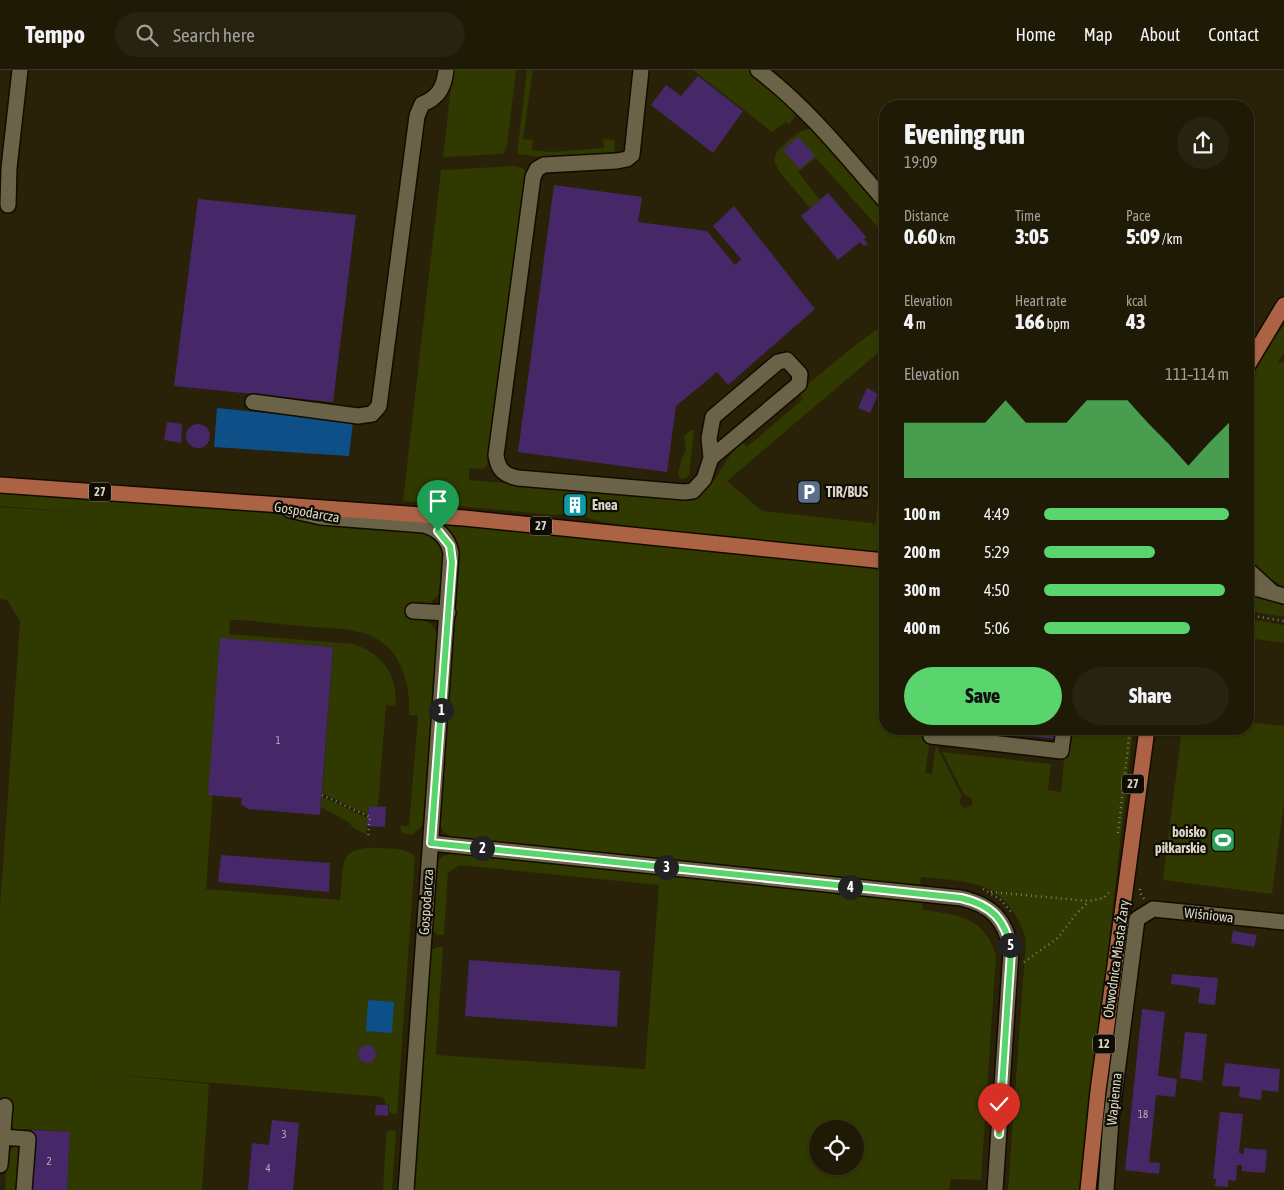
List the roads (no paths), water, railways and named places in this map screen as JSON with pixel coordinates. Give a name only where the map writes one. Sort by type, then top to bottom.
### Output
[{"type":"main road","points":[[1254,355],[1284,305]]},
{"type":"main road","name":"27","points":[[0,485],[473,519],[879,560]]},
{"type":"main road","name":"27","points":[[1125,839],[1136,735]]},
{"type":"main road","name":"Obwodnica Miasta Żary","points":[[1088,1190],[1125,839],[1146,735]]},
{"type":"street","points":[[8,205],[9,168],[20,70]]},
{"type":"street","points":[[253,402],[358,416],[372,414],[379,406],[417,116],[422,104],[433,100],[441,91],[446,70]]},
{"type":"street","points":[[641,70],[632,155],[627,159],[617,161],[544,165],[537,169],[533,178],[496,455],[497,462],[499,469],[509,476],[518,478],[684,492],[694,491],[704,479],[711,458],[709,438],[712,417],[778,362],[787,360],[800,374],[799,384],[711,458]]},
{"type":"street","points":[[758,70],[812,116],[879,194]]},
{"type":"street","name":"Gospodarcza","points":[[259,503],[321,517],[416,524],[438,531],[447,540],[451,553],[406,1190]]},
{"type":"street","points":[[1254,575],[1278,594]]},
{"type":"street","points":[[1254,588],[1278,594]]},
{"type":"street","points":[[413,610],[448,613]]},
{"type":"street","points":[[931,735],[1061,751],[1063,735]]},
{"type":"street","points":[[431,843],[951,897],[981,904],[996,916],[1003,926],[1009,939],[1011,951],[995,1190]]},
{"type":"street","name":"Wiśniowa","points":[[1137,919],[1153,909],[1284,922]]},
{"type":"street","name":"Wapienna","points":[[1106,1190],[1112,1119],[1137,919]]},
{"type":"street","points":[[0,1158],[5,1106]]},
{"type":"street","points":[[2,1137],[28,1139],[24,1190]]},
{"type":"water","points":[[217,408],[353,422],[349,456],[214,447]]},
{"type":"water","points":[[368,1000],[394,1002],[392,1033],[366,1031]]},
{"type":"place","name":"TIR/BUS","points":[[809,492]]},
{"type":"place","name":"Enea","points":[[575,505]]},
{"type":"place","name":"boisko piłkarskie","points":[[1223,840]]}]
